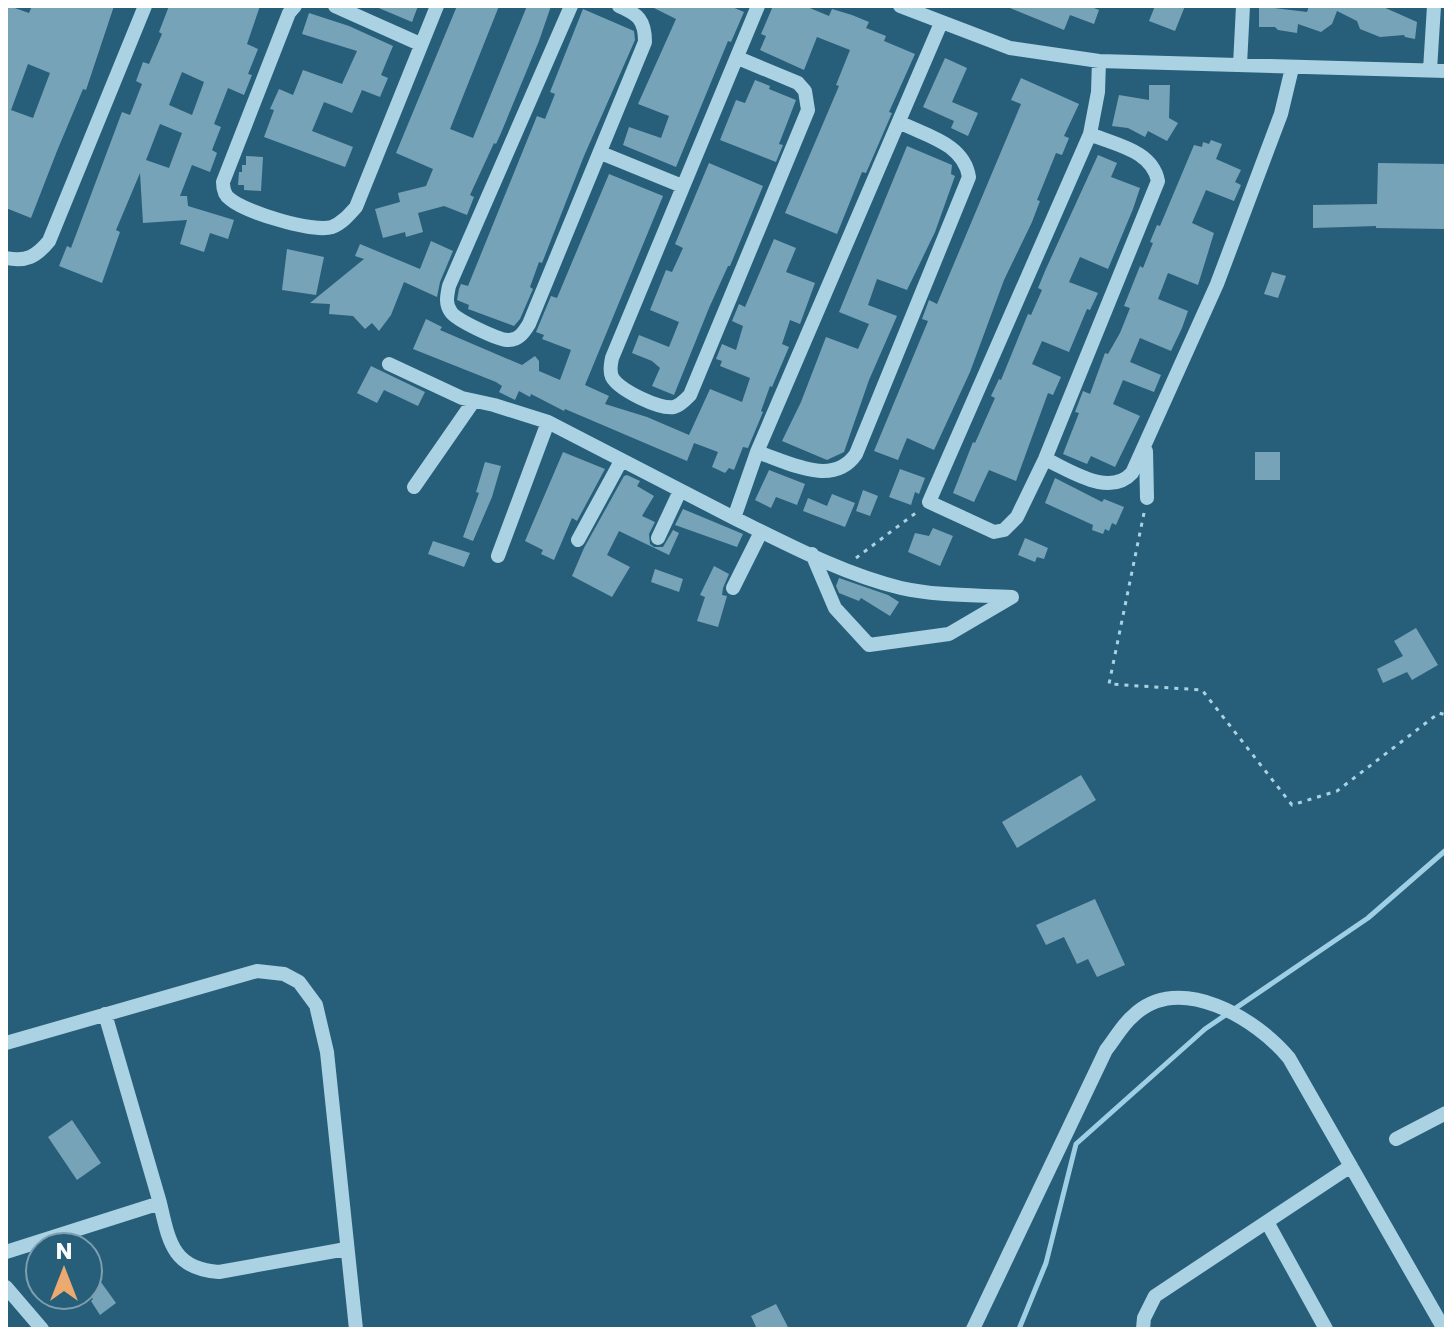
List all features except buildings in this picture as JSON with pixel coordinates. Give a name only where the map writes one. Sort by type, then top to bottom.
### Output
[{"type":"street","points":[[6,258],[19,261],[31,258],[49,241],[145,6]]},
{"type":"street","points":[[295,6],[289,13],[223,182],[228,198],[238,204],[300,227],[316,229],[333,227],[356,207],[437,6]]},
{"type":"street","points":[[335,6],[420,44]]},
{"type":"street","points":[[571,6],[449,286],[448,309],[455,318],[507,341],[523,333],[645,42],[642,21],[636,13],[619,6]]},
{"type":"street","points":[[738,58],[798,83],[805,91],[808,110],[690,395],[673,407],[662,407],[622,388],[613,379],[610,369],[612,358],[758,6]]},
{"type":"street","points":[[900,6],[1010,48],[1099,61],[1446,71]]},
{"type":"street","points":[[1240,65],[1243,6]]},
{"type":"street","points":[[1430,70],[1434,6]]},
{"type":"street","points":[[734,518],[757,452],[901,123],[941,23]]},
{"type":"street","points":[[1090,134],[1145,157],[1152,164],[1158,181],[1045,459],[1017,517],[1004,530],[994,532],[929,502],[1090,134],[1097,100],[1099,61]]},
{"type":"street","points":[[1045,459],[1103,484],[1125,481],[1132,473],[1217,284],[1281,114],[1292,68]]},
{"type":"street","points":[[757,452],[818,471],[831,472],[842,469],[856,454],[969,177],[967,166],[955,150],[901,123]]},
{"type":"street","points":[[601,153],[682,186]]},
{"type":"street","points":[[389,364],[473,402],[494,405],[548,422],[761,532],[812,554],[845,569],[934,593],[1012,597],[949,634],[869,645],[835,608],[812,554]]},
{"type":"street","points":[[414,487],[473,402]]},
{"type":"street","points":[[498,556],[548,422]]},
{"type":"street","points":[[1146,446],[1147,498]]},
{"type":"street","points":[[578,540],[621,461]]},
{"type":"street","points":[[658,538],[680,491]]},
{"type":"street","points":[[733,588],[761,532]]},
{"type":"street","points":[[6,1043],[257,971],[284,974],[299,982],[316,1005],[327,1052],[356,1329]]},
{"type":"street","points":[[973,1329],[1106,1050],[1133,1015],[1150,1004],[1168,999],[1202,1000],[1240,1018],[1261,1031],[1289,1058],[1444,1329]]},
{"type":"street","points":[[105,1014],[170,1243],[185,1262],[200,1271],[219,1272],[346,1249]]},
{"type":"street","points":[[1396,1139],[1446,1113]]},
{"type":"street","points":[[1143,1329],[1144,1318],[1155,1296],[1351,1166]]},
{"type":"street","points":[[6,1252],[160,1203]]},
{"type":"street","points":[[1267,1222],[1326,1329]]},
{"type":"street","points":[[6,1287],[42,1329]]},
{"type":"path","points":[[1147,498],[1109,684],[1202,690],[1292,805],[1337,791],[1439,713],[1446,715]]},
{"type":"path","points":[[845,569],[929,502]]},
{"type":"waterway","points":[[1019,1329],[1046,1263],[1076,1144],[1205,1029],[1368,918],[1446,850]]}]
